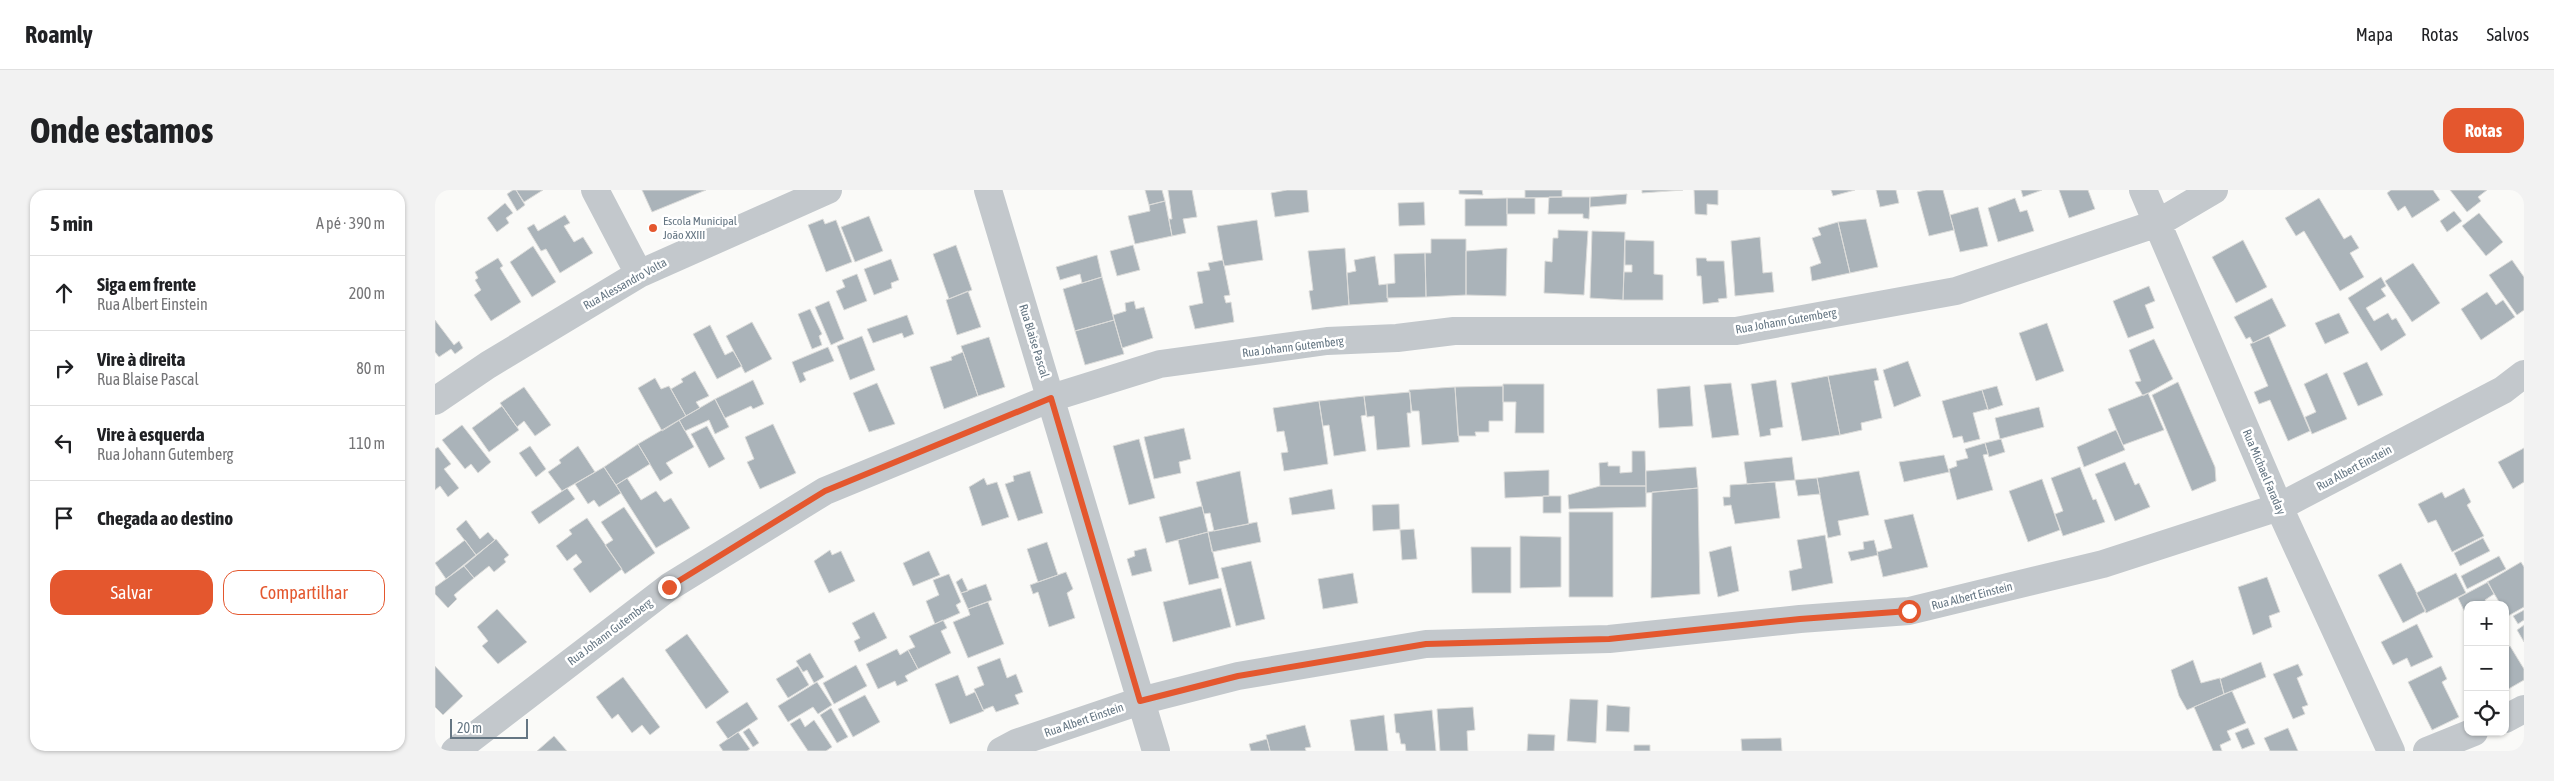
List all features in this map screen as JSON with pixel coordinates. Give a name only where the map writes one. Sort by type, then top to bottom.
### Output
[{"type":"street","points":[[595,190],[639,274]]},
{"type":"street","name":"Rua Alessandro Volta","points":[[435,401],[488,365],[639,274],[827,190]]},
{"type":"street","name":"Rua Blaise Pascal","points":[[988,190],[1156,751]]},
{"type":"street","name":"Rua Michael Faraday","points":[[2143,190],[2279,507],[2391,751]]},
{"type":"street","name":"Rua Johann Gutemberg","points":[[455,751],[669,587],[825,491],[1051,398],[1160,364],[1327,341],[1397,338],[1455,331],[1736,331],[1956,291],[2158,223],[2214,190]]},
{"type":"street","name":"Rua Albert Einstein","points":[[1001,751],[1016,744],[1140,701],[1238,676],[1426,644],[1609,639],[1800,619],[1909,611],[2103,564],[2279,507],[2503,390],[2524,374]]},
{"type":"street","points":[[2509,718],[2524,709]]},
{"type":"street","points":[[2427,751],[2464,736]]},
{"type":"building","points":[[516,190],[525,205],[517,211],[507,194]]},
{"type":"building","points":[[516,190],[543,190],[524,202]]},
{"type":"building","points":[[642,190],[706,190],[652,212]]},
{"type":"building","points":[[1145,190],[1162,190],[1165,201],[1149,205]]},
{"type":"building","points":[[1168,190],[1192,190],[1197,217],[1183,219],[1186,233],[1172,236],[1169,219],[1172,219]]},
{"type":"building","points":[[1287,190],[1307,190],[1309,212],[1275,217],[1271,193]]},
{"type":"building","points":[[1459,190],[1482,190],[1483,195],[1459,194]]},
{"type":"building","points":[[1525,190],[1562,190],[1562,197],[1525,198]]},
{"type":"building","points":[[1642,190],[1683,190],[1642,193]]},
{"type":"building","points":[[1694,190],[1718,190],[1718,205],[1707,204],[1707,215],[1695,214]]},
{"type":"building","points":[[1831,190],[1855,190],[1833,196]]},
{"type":"building","points":[[1876,190],[1896,190],[1899,203],[1880,207]]},
{"type":"building","points":[[1943,190],[1954,230],[1929,236],[1917,192]]},
{"type":"building","points":[[2021,190],[2042,190],[2023,197]]},
{"type":"building","points":[[2059,190],[2088,190],[2095,209],[2069,218]]},
{"type":"building","points":[[2391,190],[2433,190],[2440,200],[2412,218],[2405,206],[2398,211],[2387,193]]},
{"type":"building","points":[[2450,190],[2487,190],[2478,197],[2481,201],[2467,212]]},
{"type":"building","points":[[1627,194],[1626,204],[1590,207],[1590,197]]},
{"type":"building","points":[[1549,197],[1590,197],[1589,219],[1583,218],[1583,214],[1548,214]]},
{"type":"building","points":[[1507,198],[1507,226],[1465,226],[1465,199]]},
{"type":"building","points":[[1507,198],[1535,198],[1535,214],[1507,214]]},
{"type":"building","points":[[2015,198],[2020,212],[2027,210],[2034,231],[1998,242],[1988,208]]},
{"type":"building","points":[[2319,198],[2344,239],[2351,235],[2359,248],[2350,253],[2364,277],[2340,291],[2304,231],[2296,236],[2285,218]]},
{"type":"building","points":[[1165,201],[1172,236],[1135,244],[1128,216],[1150,211],[1149,205]]},
{"type":"building","points":[[1424,202],[1425,225],[1399,226],[1398,203]]},
{"type":"building","points":[[505,203],[513,213],[506,218],[509,223],[497,232],[487,218]]},
{"type":"building","points":[[1978,207],[1988,246],[1960,252],[1950,215]]},
{"type":"building","points":[[2454,211],[2462,221],[2447,232],[2440,221]]},
{"type":"building","points":[[2479,213],[2503,242],[2486,256],[2462,226]]},
{"type":"building","points":[[565,215],[570,223],[564,226],[574,242],[583,237],[593,253],[560,273],[546,249],[541,251],[527,228],[534,224],[538,231]]},
{"type":"building","points":[[869,216],[883,251],[855,262],[841,227]]},
{"type":"building","points":[[823,219],[825,224],[836,220],[852,262],[826,272],[808,225]]},
{"type":"building","points":[[1866,219],[1878,267],[1850,273],[1838,222]]},
{"type":"building","points":[[1257,220],[1263,260],[1224,266],[1217,226]]},
{"type":"building","points":[[1838,222],[1850,273],[1812,281],[1810,267],[1821,263],[1812,238],[1821,235],[1818,228]]},
{"type":"building","points":[[1558,230],[1588,231],[1584,295],[1544,293],[1545,261],[1552,262],[1553,238],[1558,238]]},
{"type":"building","points":[[1592,231],[1625,232],[1623,300],[1590,298]]},
{"type":"building","points":[[1760,237],[1763,273],[1772,272],[1774,292],[1735,296],[1731,241]]},
{"type":"building","points":[[1431,239],[1466,239],[1466,295],[1426,297],[1425,253],[1431,253]]},
{"type":"building","points":[[1625,240],[1654,241],[1654,274],[1663,275],[1663,300],[1623,300],[1624,272],[1632,272],[1632,265],[1625,265]]},
{"type":"building","points":[[2243,240],[2267,287],[2236,303],[2212,257]]},
{"type":"building","points":[[956,245],[972,290],[949,299],[933,254]]},
{"type":"building","points":[[1133,245],[1140,270],[1117,276],[1110,251]]},
{"type":"building","points":[[533,246],[556,282],[532,297],[510,262]]},
{"type":"building","points":[[1345,248],[1349,305],[1312,310],[1309,291],[1313,290],[1308,251]]},
{"type":"building","points":[[1507,248],[1506,296],[1466,295],[1466,251]]},
{"type":"building","points":[[1425,253],[1426,297],[1387,298],[1387,284],[1395,283],[1394,254]]},
{"type":"building","points":[[1097,255],[1102,277],[1082,283],[1080,274],[1060,280],[1056,267]]},
{"type":"building","points":[[1375,256],[1379,285],[1387,284],[1388,302],[1349,305],[1347,273],[1356,271],[1354,260]]},
{"type":"building","points":[[498,258],[503,266],[500,268],[521,302],[491,321],[474,295],[481,290],[475,280],[478,278],[475,272]]},
{"type":"building","points":[[1696,258],[1706,258],[1707,261],[1724,261],[1727,298],[1718,299],[1719,302],[1703,304],[1701,276],[1697,276]]},
{"type":"building","points":[[891,259],[899,280],[891,283],[892,288],[874,295],[864,269]]},
{"type":"building","points":[[1223,260],[1230,295],[1224,296],[1226,303],[1231,302],[1234,322],[1195,329],[1189,306],[1203,303],[1197,272],[1210,270],[1208,263]]},
{"type":"building","points":[[2512,260],[2524,277],[2524,310],[2517,315],[2489,275]]},
{"type":"building","points":[[2413,263],[2440,303],[2412,322],[2385,281]]},
{"type":"building","points":[[857,274],[867,301],[844,310],[836,291],[845,287],[842,280]]},
{"type":"building","points":[[1102,277],[1114,320],[1075,331],[1063,289]]},
{"type":"building","points":[[2381,277],[2386,286],[2381,289],[2386,296],[2366,308],[2374,321],[2388,313],[2392,320],[2396,318],[2406,335],[2381,351],[2348,298]]},
{"type":"building","points":[[2149,286],[2155,301],[2145,305],[2154,328],[2128,338],[2113,301]]},
{"type":"building","points":[[968,291],[981,327],[957,335],[946,300]]},
{"type":"building","points":[[2487,292],[2496,305],[2503,300],[2515,317],[2481,340],[2461,309]]},
{"type":"building","points":[[2272,298],[2286,326],[2253,343],[2250,337],[2246,339],[2234,317]]},
{"type":"building","points":[[829,301],[844,339],[831,345],[815,307]]},
{"type":"building","points":[[1134,301],[1136,309],[1144,307],[1153,338],[1122,348],[1113,315],[1126,311],[1125,303]]},
{"type":"building","points":[[810,309],[822,334],[819,336],[822,345],[812,349],[798,314]]},
{"type":"building","points":[[2339,313],[2349,333],[2325,344],[2315,323]]},
{"type":"building","points":[[907,315],[914,334],[904,338],[902,333],[873,343],[867,329]]},
{"type":"building","points":[[435,320],[454,345],[459,341],[463,348],[455,354],[451,349],[439,357],[435,352]]},
{"type":"building","points":[[1114,320],[1124,354],[1085,365],[1075,331]]},
{"type":"building","points":[[752,322],[772,359],[745,373],[726,336]]},
{"type":"building","points":[[2047,323],[2064,371],[2036,381],[2019,333]]},
{"type":"building","points":[[710,325],[725,355],[733,351],[742,366],[717,379],[693,334]]},
{"type":"building","points":[[862,336],[875,370],[850,380],[837,346]]},
{"type":"building","points":[[2269,336],[2310,431],[2288,441],[2270,400],[2259,404],[2254,392],[2268,386],[2250,344]]},
{"type":"building","points":[[989,337],[1005,387],[978,396],[961,346]]},
{"type":"building","points":[[2154,339],[2173,379],[2143,396],[2135,382],[2141,381],[2129,350]]},
{"type":"building","points":[[828,347],[834,361],[803,373],[806,380],[800,383],[792,362]]},
{"type":"building","points":[[963,352],[978,396],[944,409],[930,367],[952,360],[951,357]]},
{"type":"building","points":[[1908,361],[1921,396],[1894,407],[1883,370]]},
{"type":"building","points":[[2367,362],[2383,395],[2358,406],[2343,373]]},
{"type":"building","points":[[1876,368],[1879,380],[1874,381],[1882,418],[1861,423],[1862,430],[1840,435],[1828,376]]},
{"type":"building","points":[[695,371],[709,396],[696,402],[700,408],[686,416],[671,389],[683,382],[681,379]]},
{"type":"building","points":[[2327,373],[2347,419],[2312,434],[2305,417],[2316,412],[2304,384]]},
{"type":"building","points":[[1828,376],[1840,435],[1802,441],[1791,383]]},
{"type":"building","points":[[655,378],[661,389],[669,386],[686,416],[662,431],[638,388]]},
{"type":"building","points":[[753,380],[764,404],[753,409],[751,406],[725,418],[715,399]]},
{"type":"building","points":[[1776,380],[1783,427],[1770,429],[1771,435],[1760,437],[1751,384]]},
{"type":"building","points":[[2178,382],[2215,467],[2216,481],[2192,491],[2152,395]]},
{"type":"building","points":[[877,383],[895,424],[869,432],[853,393]]},
{"type":"building","points":[[1731,383],[1739,435],[1712,438],[1704,385]]},
{"type":"building","points":[[1503,384],[1544,384],[1544,433],[1515,433],[1516,402],[1503,402]]},
{"type":"building","points":[[1503,386],[1503,421],[1489,421],[1489,432],[1475,432],[1476,436],[1458,436],[1455,387]]},
{"type":"building","points":[[1690,386],[1693,426],[1659,428],[1657,389]]},
{"type":"building","points":[[1997,386],[2003,405],[1988,410],[1982,390]]},
{"type":"building","points":[[524,387],[551,425],[535,436],[524,421],[517,427],[500,403]]},
{"type":"building","points":[[1455,387],[1459,442],[1422,445],[1419,411],[1412,411],[1409,390]]},
{"type":"building","points":[[1982,390],[1988,409],[1973,413],[1980,439],[1964,443],[1962,436],[1953,438],[1942,401]]},
{"type":"building","points":[[1410,392],[1411,413],[1407,413],[1410,447],[1377,450],[1374,416],[1367,417],[1364,396]]},
{"type":"building","points":[[2148,393],[2164,430],[2123,445],[2108,409]]},
{"type":"building","points":[[1364,396],[1366,415],[1361,416],[1366,451],[1334,456],[1329,425],[1323,426],[1319,401]]},
{"type":"building","points":[[715,399],[729,427],[715,434],[709,420],[685,431],[679,420]]},
{"type":"building","points":[[1319,401],[1328,464],[1284,471],[1281,453],[1288,452],[1284,431],[1277,432],[1273,408]]},
{"type":"building","points":[[502,406],[519,430],[489,452],[472,428]]},
{"type":"building","points":[[2039,407],[2044,427],[2000,439],[1995,418]]},
{"type":"building","points":[[679,420],[694,447],[666,463],[673,473],[660,481],[638,444]]},
{"type":"building","points":[[773,424],[796,473],[760,489],[747,462],[754,459],[745,437]]},
{"type":"building","points":[[462,425],[491,462],[478,473],[471,464],[465,469],[442,440]]},
{"type":"building","points":[[707,426],[725,459],[709,468],[691,434]]},
{"type":"building","points":[[1184,428],[1191,459],[1179,462],[1181,473],[1154,479],[1144,437]]},
{"type":"building","points":[[2116,430],[2125,450],[2084,467],[2077,447]]},
{"type":"building","points":[[1139,439],[1155,498],[1129,505],[1113,446]]},
{"type":"building","points":[[2001,439],[2005,452],[1989,457],[1985,443]]},
{"type":"building","points":[[1985,443],[1988,454],[1983,455],[1993,490],[1957,500],[1949,469],[1957,466],[1956,461],[1968,458],[1965,449]]},
{"type":"building","points":[[638,444],[650,464],[616,485],[604,467]]},
{"type":"building","points":[[530,446],[546,469],[536,477],[519,453]]},
{"type":"building","points":[[578,446],[595,472],[562,491],[548,472],[561,463],[559,460]]},
{"type":"building","points":[[438,447],[451,464],[444,469],[459,488],[448,497],[440,486],[435,490],[435,449]]},
{"type":"building","points":[[2524,448],[2524,482],[2513,489],[2498,462]]},
{"type":"building","points":[[1632,451],[1645,451],[1646,486],[1600,486],[1599,463],[1608,462],[1608,466],[1620,466],[1620,473],[1632,472]]},
{"type":"building","points":[[1944,455],[1949,472],[1904,482],[1899,462]]},
{"type":"building","points":[[1792,457],[1795,480],[1747,484],[1744,462]]},
{"type":"building","points":[[2125,462],[2135,485],[2139,483],[2150,507],[2115,521],[2095,474]]},
{"type":"building","points":[[604,467],[621,493],[599,507],[594,500],[588,504],[575,484]]},
{"type":"building","points":[[1696,467],[1698,488],[1646,493],[1646,471]]},
{"type":"building","points":[[2080,467],[2093,500],[2096,499],[2105,522],[2063,536],[2055,514],[2063,511],[2051,478]]},
{"type":"building","points":[[1549,470],[1549,496],[1505,498],[1504,472]]},
{"type":"building","points":[[1030,471],[1043,513],[1018,521],[1005,484],[1014,481],[1013,476]]},
{"type":"building","points":[[1240,471],[1249,524],[1214,531],[1210,513],[1204,514],[1196,482]]},
{"type":"building","points":[[1859,471],[1869,515],[1838,521],[1841,535],[1828,538],[1817,478]]},
{"type":"building","points":[[627,478],[641,500],[656,491],[664,502],[671,498],[690,528],[656,548],[616,485]]},
{"type":"building","points":[[984,478],[987,485],[997,482],[1009,517],[982,526],[969,487]]},
{"type":"building","points":[[1817,478],[1820,494],[1798,496],[1795,480]]},
{"type":"building","points":[[2042,479],[2060,530],[2028,542],[2009,491]]},
{"type":"building","points":[[1775,482],[1780,518],[1735,524],[1731,505],[1724,506],[1723,497],[1730,497],[1730,485]]},
{"type":"building","points":[[1600,486],[1646,486],[1646,507],[1569,509],[1568,495]]},
{"type":"building","points":[[567,488],[575,499],[539,524],[531,512]]},
{"type":"building","points":[[1698,488],[1700,594],[1651,598],[1652,492]]},
{"type":"building","points":[[2464,488],[2471,502],[2467,505],[2484,536],[2452,552],[2436,520],[2428,523],[2418,504],[2442,492],[2445,498]]},
{"type":"building","points":[[1332,489],[1335,509],[1292,515],[1289,498]]},
{"type":"building","points":[[1543,496],[1561,496],[1561,513],[1543,513]]},
{"type":"building","points":[[1399,504],[1400,529],[1373,531],[1372,505]]},
{"type":"building","points":[[1202,506],[1208,532],[1166,543],[1159,517]]},
{"type":"building","points":[[624,507],[655,553],[625,574],[605,545],[613,540],[601,522]]},
{"type":"building","points":[[1569,512],[1613,512],[1613,597],[1569,597]]},
{"type":"building","points":[[1913,514],[1928,567],[1883,577],[1877,552],[1892,548],[1884,520]]},
{"type":"building","points":[[587,518],[622,569],[590,593],[573,569],[582,562],[576,554],[567,561],[556,546],[572,534],[569,530]]},
{"type":"building","points":[[466,520],[480,539],[488,532],[495,540],[476,555],[456,529]]},
{"type":"building","points":[[1257,522],[1261,542],[1212,552],[1208,532]]},
{"type":"building","points":[[1414,529],[1417,559],[1402,560],[1400,530]]},
{"type":"building","points":[[1208,532],[1219,578],[1189,585],[1178,540]]},
{"type":"building","points":[[1825,535],[1833,583],[1792,591],[1789,571],[1802,568],[1797,540]]},
{"type":"building","points":[[1520,536],[1561,537],[1561,587],[1520,588]]},
{"type":"building","points":[[2483,538],[2490,551],[2460,566],[2454,553]]},
{"type":"building","points":[[496,539],[509,555],[504,559],[506,562],[494,572],[489,566],[474,578],[464,566]]},
{"type":"building","points":[[465,540],[476,555],[446,579],[435,563]]},
{"type":"building","points":[[1874,540],[1878,555],[1851,561],[1848,552],[1864,549],[1863,542]]},
{"type":"building","points":[[1047,542],[1058,575],[1038,582],[1027,549]]},
{"type":"building","points":[[1731,546],[1739,591],[1718,597],[1709,552]]},
{"type":"building","points":[[1471,547],[1511,547],[1511,593],[1472,593]]},
{"type":"building","points":[[1146,548],[1152,571],[1132,576],[1127,559],[1135,556],[1134,551]]},
{"type":"building","points":[[830,550],[832,555],[841,551],[855,581],[829,593],[814,561]]},
{"type":"building","points":[[929,551],[940,575],[913,586],[903,563]]},
{"type":"building","points":[[2499,556],[2506,569],[2467,589],[2461,576]]},
{"type":"building","points":[[1251,561],[1265,619],[1236,626],[1221,568]]},
{"type":"building","points":[[2521,562],[2524,567],[2524,607],[2509,615],[2509,601],[2499,601],[2487,582]]},
{"type":"building","points":[[2401,563],[2426,611],[2403,623],[2378,575]]},
{"type":"building","points":[[464,566],[474,578],[454,595],[457,599],[448,608],[435,594],[435,587]]},
{"type":"building","points":[[1066,572],[1073,589],[1067,593],[1075,618],[1049,627],[1038,592],[1033,594],[1030,585]]},
{"type":"building","points":[[1353,573],[1358,603],[1323,609],[1318,579]]},
{"type":"building","points":[[2456,573],[2466,593],[2426,613],[2416,593]]},
{"type":"building","points":[[949,574],[961,602],[956,605],[960,613],[935,624],[926,601],[939,595],[933,580]]},
{"type":"building","points":[[2267,577],[2280,612],[2269,616],[2272,627],[2253,635],[2238,587]]},
{"type":"building","points":[[962,578],[968,591],[961,593],[956,582]]},
{"type":"building","points":[[2488,582],[2494,594],[2486,601],[2464,601],[2464,611],[2458,598]]},
{"type":"building","points":[[986,584],[992,600],[968,609],[961,593]]},
{"type":"building","points":[[1221,588],[1231,627],[1173,642],[1163,602]]},
{"type":"building","points":[[988,602],[1004,644],[968,658],[953,622],[970,615],[968,609]]},
{"type":"building","points":[[497,609],[527,642],[498,664],[482,646],[488,641],[477,627]]},
{"type":"building","points":[[2524,610],[2524,620],[2518,624],[2513,616]]},
{"type":"building","points":[[874,612],[887,638],[859,652],[854,641],[860,638],[852,623]]},
{"type":"building","points":[[943,620],[947,628],[941,631],[951,653],[918,669],[908,650],[915,647],[909,636]]},
{"type":"building","points":[[2417,624],[2433,657],[2411,667],[2407,658],[2393,665],[2381,642]]},
{"type":"building","points":[[2524,625],[2524,642],[2517,630]]},
{"type":"building","points":[[687,634],[729,692],[706,709],[665,650]]},
{"type":"building","points":[[2509,646],[2524,669],[2524,680],[2509,689]]},
{"type":"building","points":[[897,649],[900,655],[908,650],[918,669],[905,676],[908,681],[897,686],[895,681],[878,689],[866,664]]},
{"type":"building","points":[[810,653],[824,677],[814,683],[807,670],[803,672],[796,661]]},
{"type":"building","points":[[1000,658],[1007,678],[1016,674],[1023,692],[1015,695],[1019,704],[996,712],[993,706],[983,710],[974,689],[984,685],[977,667]]},
{"type":"building","points":[[2193,660],[2201,683],[2220,678],[2224,694],[2187,710],[2179,696],[2171,670]]},
{"type":"building","points":[[2261,662],[2266,677],[2224,694],[2220,679]]},
{"type":"building","points":[[2298,664],[2303,675],[2297,678],[2308,705],[2302,707],[2305,714],[2293,719],[2273,674]]},
{"type":"building","points":[[856,665],[867,686],[834,704],[823,683]]},
{"type":"building","points":[[435,666],[463,696],[443,715],[435,707]]},
{"type":"building","points":[[798,666],[809,685],[788,698],[776,679]]},
{"type":"building","points":[[2441,666],[2447,679],[2442,682],[2459,717],[2432,730],[2408,682]]},
{"type":"building","points":[[958,675],[966,696],[975,692],[984,711],[950,724],[935,684]]},
{"type":"building","points":[[623,677],[660,727],[650,735],[642,725],[632,733],[618,714],[612,719],[596,697]]},
{"type":"building","points":[[817,682],[832,705],[818,714],[813,707],[788,722],[778,706]]},
{"type":"building","points":[[2232,691],[2246,723],[2227,731],[2231,740],[2220,745],[2222,751],[2213,751],[2194,707]]},
{"type":"building","points":[[865,695],[880,722],[853,737],[838,709]]},
{"type":"building","points":[[1570,699],[1598,700],[1596,743],[1567,741]]},
{"type":"building","points":[[747,702],[758,719],[728,739],[716,722]]},
{"type":"building","points":[[1607,705],[1630,707],[1629,732],[1606,731]]},
{"type":"building","points":[[1473,707],[1475,730],[1467,731],[1468,751],[1440,751],[1437,709]]},
{"type":"building","points":[[831,708],[848,737],[837,743],[820,715]]},
{"type":"building","points":[[1432,710],[1436,751],[1406,751],[1405,744],[1401,744],[1399,733],[1396,733],[1394,714]]},
{"type":"building","points":[[1384,715],[1388,751],[1355,751],[1350,720]]},
{"type":"building","points":[[800,718],[805,727],[814,720],[832,747],[826,751],[808,751],[790,724]]},
{"type":"building","points":[[1305,725],[1311,747],[1305,748],[1306,751],[1270,751],[1266,735]]},
{"type":"building","points":[[749,728],[759,743],[753,747],[743,732]]},
{"type":"building","points":[[2248,728],[2255,744],[2242,749],[2235,733]]},
{"type":"building","points":[[2288,728],[2298,751],[2270,751],[2264,738]]},
{"type":"building","points":[[738,732],[750,749],[747,751],[723,751],[719,745]]},
{"type":"building","points":[[1528,734],[1555,735],[1554,751],[1527,751]]},
{"type":"building","points":[[554,736],[567,751],[537,751]]},
{"type":"building","points":[[1781,738],[1782,751],[1742,751],[1741,739]]},
{"type":"building","points":[[1267,739],[1270,751],[1251,751],[1249,744]]},
{"type":"building","points":[[1634,745],[1650,745],[1650,751],[1634,751]]},
{"type":"place","name":"Escola Municipal João XXIII","points":[[653,228]]},
{"type":"route","points":[[669,587],[825,491],[1051,398],[1140,701],[1238,676],[1426,644],[1609,639],[1800,619],[1909,611]]}]
